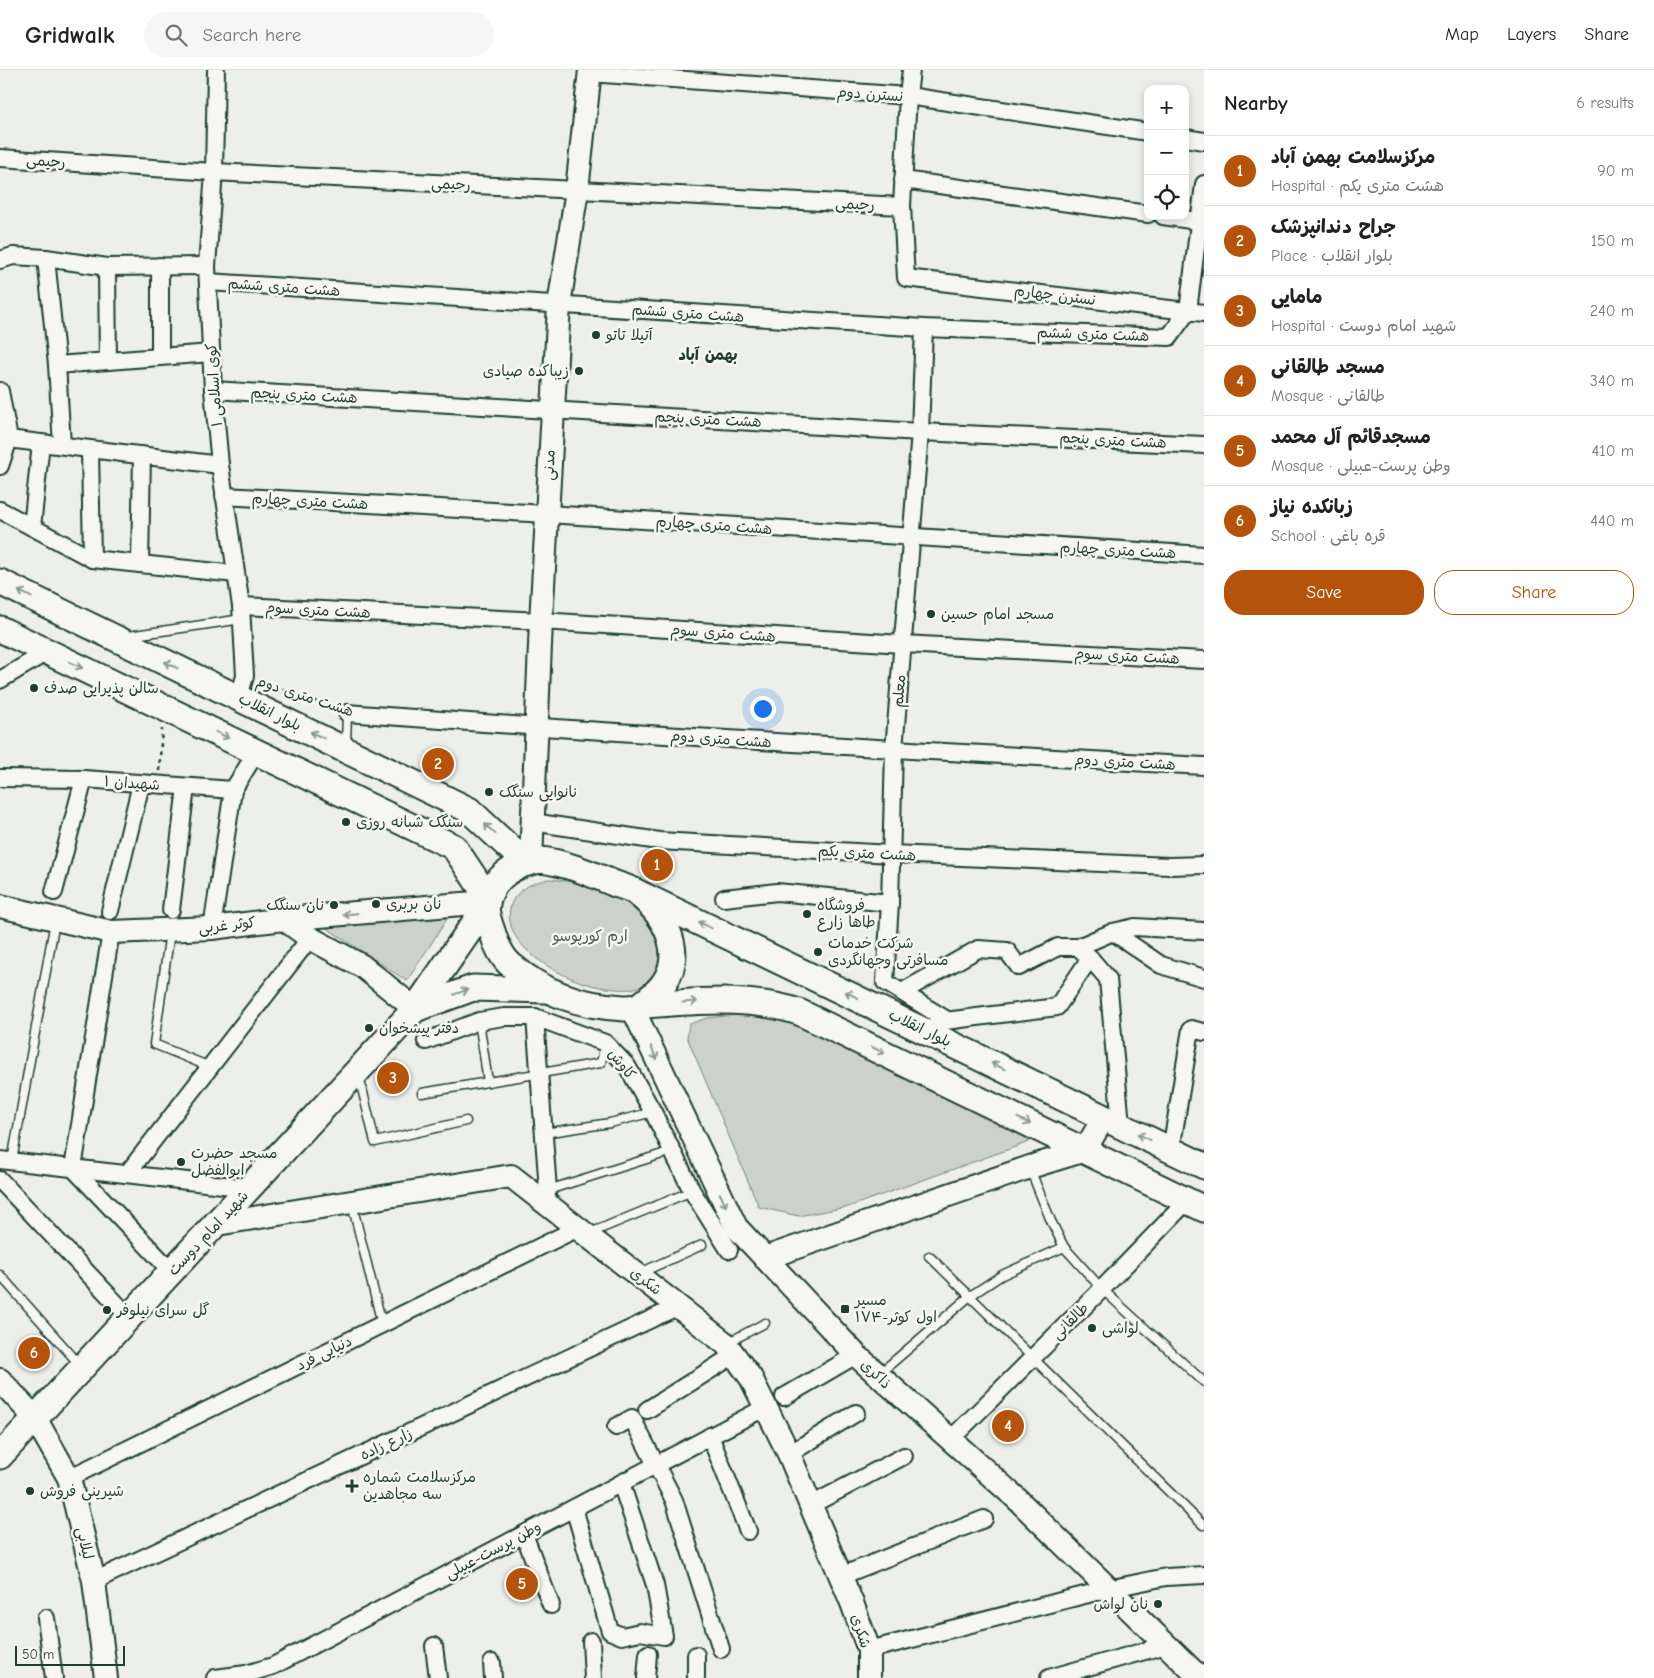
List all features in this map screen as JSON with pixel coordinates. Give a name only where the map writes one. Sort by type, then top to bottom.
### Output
[{"type":"main road","name":"مدنی","points":[[528,862],[532,822],[546,514],[560,305],[590,72]]},
{"type":"main road","name":"بلوار انقلاب","points":[[0,582],[116,638],[242,687],[346,749],[469,810],[528,862]]},
{"type":"main road","points":[[0,629],[454,847],[487,902],[489,924],[496,944],[511,966],[546,990],[574,1000],[606,1008],[706,1001],[754,1001],[778,1005],[1085,1150],[1198,1209]]},
{"type":"main road","points":[[487,902],[496,883],[509,870],[528,862],[541,860],[575,867],[636,892],[659,915],[672,937],[674,956],[670,974],[662,988],[638,1007]]},
{"type":"main road","name":"بلوار انقلاب","points":[[636,892],[1204,1166]]},
{"type":"main road","name":"کوثر غربی","points":[[0,906],[56,919],[110,921],[171,920],[212,928],[284,919],[487,902]]},
{"type":"main road","name":"شهید امام دوست","points":[[0,1456],[415,1009],[487,902]]},
{"type":"main road","points":[[284,919],[310,938],[362,966],[415,1009],[473,988],[546,990]]},
{"type":"main road","name":"ذاکری","points":[[638,1007],[736,1227],[856,1355],[1016,1498],[1108,1589],[1200,1675]]},
{"type":"main road","points":[[765,1258],[1085,1150],[1112,1121]]},
{"type":"main road","name":"شکری","points":[[217,1224],[511,1176],[546,1197],[582,1231],[679,1306],[730,1349],[751,1378],[775,1402],[789,1454],[841,1576],[869,1650],[869,1678]]},
{"type":"main road","name":"لیلابی","points":[[0,1380],[35,1418],[70,1478],[94,1581],[106,1678]]},
{"type":"street","name":"کوی اسلامی ۱","points":[[216,70],[214,172],[207,274],[213,390],[220,465],[242,612],[242,687]]},
{"type":"street","points":[[902,206],[911,70]]},
{"type":"street","name":"نسترن دوم","points":[[590,72],[908,96],[1144,131]]},
{"type":"street","points":[[1189,139],[1204,141]]},
{"type":"street","name":"رحیمی","points":[[0,158],[214,172],[902,206]]},
{"type":"street","points":[[903,180],[1144,213]]},
{"type":"street","points":[[1196,312],[1204,184]]},
{"type":"street","name":"نسترن چهارم","points":[[902,206],[906,278],[1196,312]]},
{"type":"street","points":[[1189,220],[1202,222]]},
{"type":"street","name":"هشت متری ششم","points":[[0,260],[13,256],[46,258],[107,267],[160,266],[207,274],[560,305],[924,328],[1169,338],[1196,312]]},
{"type":"street","points":[[46,258],[57,365],[62,446]]},
{"type":"street","points":[[160,266],[160,357]]},
{"type":"street","points":[[107,267],[108,361]]},
{"type":"street","name":"معلم","points":[[924,328],[920,432],[894,750],[892,854],[885,982],[947,1020]]},
{"type":"street","points":[[57,365],[211,353]]},
{"type":"street","name":"هشت متری پنجم","points":[[213,390],[920,432],[1204,444]]},
{"type":"street","points":[[0,391],[4,439],[0,466]]},
{"type":"street","points":[[4,439],[220,465]]},
{"type":"street","points":[[32,528],[40,443]]},
{"type":"street","points":[[90,449],[92,559]]},
{"type":"street","points":[[140,564],[142,455]]},
{"type":"street","name":"هشت متری چهارم","points":[[224,496],[1204,555]]},
{"type":"street","points":[[0,510],[92,559],[236,574]]},
{"type":"street","name":"هشت متری سوم","points":[[242,612],[541,621],[902,644],[1204,660]]},
{"type":"street","points":[[0,680],[47,652]]},
{"type":"street","name":"هشت متری دوم","points":[[348,713],[536,728],[894,750],[1204,766]]},
{"type":"street","points":[[212,928],[233,790],[249,764]]},
{"type":"street","name":"شهیدان ۱","points":[[0,778],[84,779],[233,790]]},
{"type":"street","points":[[54,892],[84,779]]},
{"type":"street","points":[[73,1168],[110,921],[141,784]]},
{"type":"street","points":[[171,920],[186,787]]},
{"type":"street","name":"هشت متری یکم","points":[[532,822],[659,841],[892,854],[1168,866],[1204,865]]},
{"type":"street","points":[[724,898],[777,892],[890,902]]},
{"type":"street","points":[[912,1025],[1057,1007],[1084,953],[1113,932],[1135,927],[1204,932]]},
{"type":"street","points":[[1113,932],[1161,965],[1204,978]]},
{"type":"street","points":[[127,1174],[310,938]]},
{"type":"street","points":[[902,992],[978,949],[1007,951],[1019,967],[1058,947],[1084,953],[1108,979],[1112,1121]]},
{"type":"street","points":[[536,1016],[541,1073],[546,1197]]},
{"type":"street","name":"کاوش","points":[[426,1041],[479,1021],[504,1017],[536,1016],[605,1043],[627,1066],[653,1112],[692,1191],[729,1250]]},
{"type":"street","points":[[1170,1150],[1191,1030],[1204,1032]]},
{"type":"street","points":[[6,1161],[250,1188]]},
{"type":"street","points":[[73,1168],[172,1272]]},
{"type":"street","points":[[0,1180],[129,1318]]},
{"type":"street","name":"طالقانی","points":[[950,1440],[1102,1289],[1198,1209]]},
{"type":"street","name":"دنیایی فرد","points":[[70,1478],[382,1324],[582,1231]]},
{"type":"street","name":"زارع زاده","points":[[94,1581],[679,1306]]},
{"type":"street","points":[[647,1410],[730,1349]]},
{"type":"street","name":"وطن پرست-عبیلی","points":[[215,1678],[276,1672],[524,1534],[775,1402],[856,1355]]},
{"type":"street","points":[[789,1454],[856,1413]]},
{"type":"street","points":[[616,1427],[632,1418],[674,1500],[721,1650]]},
{"type":"street","points":[[710,1436],[748,1532]]},
{"type":"street","points":[[810,1505],[904,1456]]},
{"type":"street","points":[[574,1508],[610,1631],[622,1636],[640,1632],[664,1636],[655,1585],[621,1483]]},
{"type":"street","points":[[841,1576],[984,1519]]},
{"type":"street","points":[[524,1534],[551,1605]]},
{"type":"street","points":[[869,1650],[1108,1589],[1166,1577],[1204,1575]]},
{"type":"street","points":[[46,1618],[54,1678]]},
{"type":"street","points":[[591,1641],[593,1678]]},
{"type":"street","points":[[1049,1678],[1166,1644]]},
{"type":"street","points":[[434,1646],[438,1678]]},
{"type":"street","points":[[646,1678],[648,1654]]},
{"type":"street","points":[[696,1655],[696,1678]]},
{"type":"lane","points":[[116,638],[242,612]]},
{"type":"lane","points":[[346,749],[348,713]]},
{"type":"lane","points":[[6,1161],[56,919]]},
{"type":"lane","points":[[171,920],[154,1044],[210,1067]]},
{"type":"lane","points":[[479,1021],[488,1082]]},
{"type":"lane","points":[[422,1093],[601,1063],[605,1043]]},
{"type":"lane","points":[[358,1072],[375,1142],[466,1121]]},
{"type":"lane","points":[[544,1134],[610,1123],[653,1112]]},
{"type":"lane","points":[[546,1197],[672,1151]]},
{"type":"lane","points":[[1030,1167],[1051,1221],[1064,1247],[1102,1289],[1204,1382]]},
{"type":"lane","points":[[582,1231],[692,1191]]},
{"type":"lane","points":[[352,1202],[382,1324]]},
{"type":"lane","points":[[637,1274],[702,1245]]},
{"type":"lane","points":[[877,1375],[970,1296],[1002,1275],[1064,1247]]},
{"type":"lane","points":[[929,1256],[1203,1525]]},
{"type":"lane","points":[[0,1275],[82,1368]]},
{"type":"lane","points":[[730,1349],[765,1323]]},
{"type":"path","name":"هشت متری دوم","points":[[242,687],[348,713]]},
{"type":"path","points":[[159,785],[163,707]]},
{"type":"green space","name":"ارم کورپوسو","points":[[549,879],[562,880],[603,891],[617,897],[640,912],[653,926],[662,948],[659,965],[652,977],[643,985],[627,989],[592,985],[575,980],[557,971],[540,961],[525,948],[514,934],[509,918],[512,902],[523,889]]},
{"type":"green space","points":[[449,916],[407,981],[322,925]]},
{"type":"green space","points":[[745,1014],[792,1022],[1031,1138],[1029,1142],[848,1207],[798,1216],[759,1207],[687,1037],[689,1024],[707,1018]]},
{"type":"place","name":"آتیلا تاتو","points":[[596,335]]},
{"type":"place","name":"زیباکده صیادی","points":[[579,371]]},
{"type":"place","name":"مسجد امام حسین","points":[[931,614]]},
{"type":"place","name":"سالن پذیرایی صدف","points":[[34,688]]},
{"type":"place","name":"جراح دندانپزشک","points":[[438,764]]},
{"type":"place","name":"نانوایی سنگک","points":[[489,792]]},
{"type":"place","name":"سنگک شبانه روزی","points":[[346,822]]},
{"type":"place","name":"مرکزسلامت بهمن آباد","points":[[657,865]]},
{"type":"place","name":"نان بربری","points":[[376,904]]},
{"type":"place","name":"نان سنگک","points":[[334,905]]},
{"type":"place","name":"فروشگاه طاها زارع","points":[[807,914]]},
{"type":"place","name":"شرکت خدمات مسافرتی وجهانگردی","points":[[818,952]]},
{"type":"place","name":"دفتر پیشخوان","points":[[369,1028]]},
{"type":"place","name":"مامایی","points":[[393,1078]]},
{"type":"place","name":"مسجد حضرت ابوالفضل","points":[[181,1162]]},
{"type":"place","name":"مسیر ۱۷۴-اول کوثر","points":[[845,1309]]},
{"type":"place","name":"گل سرای نیلوفر","points":[[107,1310]]},
{"type":"place","name":"لواشی","points":[[1092,1328]]},
{"type":"place","name":"زبانکده نیاز","points":[[34,1353]]},
{"type":"place","name":"مسجد طالقانی","points":[[1008,1426]]},
{"type":"place","name":"مرکزسلامت شماره سه مجاهدین","points":[[352,1486]]},
{"type":"place","name":"شیرینی فروش","points":[[30,1491]]},
{"type":"place","name":"مسجدقائم آل محمد","points":[[522,1584]]},
{"type":"place","name":"نان لواش","points":[[1158,1604]]},
{"type":"district","name":"بهمن آباد","points":[[708,354]]}]
